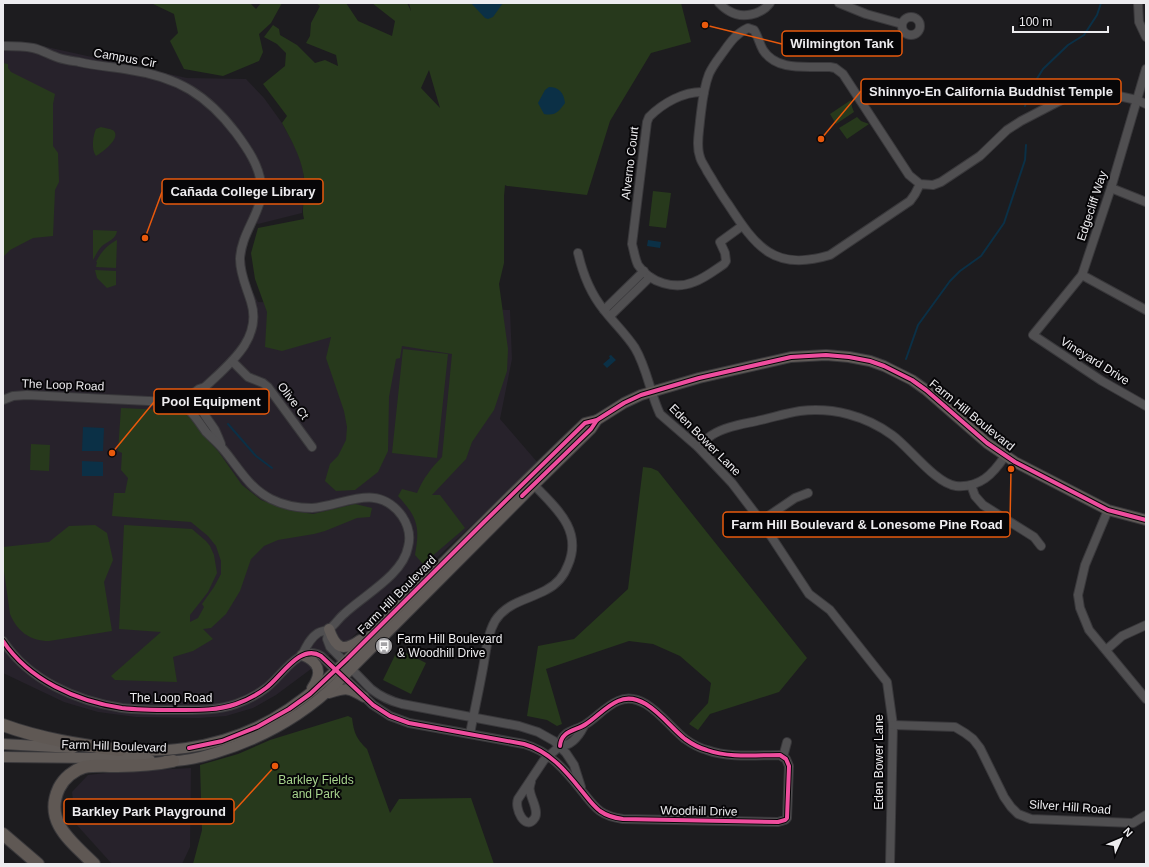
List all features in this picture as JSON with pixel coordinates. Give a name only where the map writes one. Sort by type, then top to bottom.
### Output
[{"type":"highway","points":[[3,725],[28,733],[67,742],[120,750]]},
{"type":"highway","points":[[94,864],[62,831],[55,816],[55,800],[60,785],[65,778],[84,767],[155,765],[173,761]]},
{"type":"highway","points":[[3,834],[38,864]]},
{"type":"main road","name":"Farm Hill Boulevard","points":[[3,757],[99,758],[173,761],[202,757],[250,741],[287,722],[327,693],[343,677],[347,665],[378,628],[585,423],[597,420],[624,402],[651,391],[699,378],[790,357],[826,355],[849,357],[870,361],[884,366],[912,380],[926,390],[1005,456],[1108,510],[1146,520]]},
{"type":"main road","name":"Farm Hill Boulevard","points":[[3,744],[120,750],[170,750],[198,747],[222,741],[262,725],[299,702],[335,670],[347,665],[534,485],[591,429],[597,420]]},
{"type":"main road","points":[[329,629],[335,643],[343,648],[348,648],[378,628]]},
{"type":"main road","points":[[299,702],[315,684],[319,673],[315,663],[310,658],[302,654]]},
{"type":"main road","points":[[327,693],[347,689],[353,690],[364,696]]},
{"type":"street","points":[[719,3],[730,12],[747,16],[759,12],[770,3]]},
{"type":"street","points":[[839,3],[866,14],[902,24]]},
{"type":"street","points":[[1138,3],[1139,22],[1146,37]]},
{"type":"street","points":[[920,184],[913,198],[904,206],[830,255],[817,259],[796,261],[775,256],[752,239],[742,226],[700,158],[698,146],[704,92],[710,72],[732,39],[737,34],[748,28],[754,30],[763,49],[773,60],[780,64],[790,67],[830,66],[839,70],[909,175],[920,184],[933,185],[941,182],[980,156],[1007,130],[1021,121],[1075,93],[1091,90],[1137,100],[1146,104]]},
{"type":"street","name":"Campus Cir","points":[[3,46],[19,46],[34,49],[61,58],[94,65],[140,71],[175,81],[197,94],[213,107],[240,138],[253,160],[260,177],[262,194],[257,210],[242,243],[240,258],[243,279],[252,303],[253,324],[251,332],[244,347],[232,361],[204,387],[186,399],[169,402]]},
{"type":"street","name":"Edgecliff Way","points":[[1033,336],[1082,275],[1111,188],[1146,69]]},
{"type":"street","name":"Alverno Court","points":[[647,274],[638,265],[632,244],[647,122],[653,113],[676,97],[696,91],[704,92]]},
{"type":"street","points":[[1111,188],[1146,202]]},
{"type":"street","points":[[607,313],[647,274],[670,285],[680,286],[696,281],[724,264],[726,258],[720,242],[742,226]]},
{"type":"street","name":"Eden Bower Lane","points":[[578,253],[582,271],[588,286],[607,313],[625,332],[636,350],[660,414],[698,447],[732,483],[761,521],[809,594],[830,610],[887,682],[893,725],[890,864]]},
{"type":"street","points":[[1082,275],[1146,310]]},
{"type":"street","name":"Vineyard Drive","points":[[1033,336],[1102,381],[1146,406]]},
{"type":"street","name":"Olive Ct","points":[[232,361],[248,377],[263,383],[268,387],[312,447]]},
{"type":"street","points":[[204,387],[200,407],[202,412],[215,430],[223,448],[241,474],[255,489],[272,500],[302,508],[313,508],[360,498],[383,500],[392,505],[404,520],[408,528],[409,546],[403,562],[392,574],[344,614],[329,629]]},
{"type":"street","name":"The Loop Road","points":[[3,400],[20,395],[169,402]]},
{"type":"street","points":[[169,402],[180,404],[191,411],[207,433],[223,448]]},
{"type":"street","points":[[698,447],[712,435],[726,428],[800,411],[823,410],[841,413],[866,421],[893,436],[940,479],[955,486],[971,485],[984,480],[999,465],[1005,456]]},
{"type":"street","points":[[470,734],[488,639],[495,621],[501,613],[511,605],[540,593],[555,584],[566,570],[570,559],[572,537],[564,517],[534,485]]},
{"type":"street","points":[[971,485],[975,496],[983,505],[1034,537],[1041,546]]},
{"type":"street","points":[[761,521],[795,498],[808,493]]},
{"type":"street","points":[[1108,510],[1085,565],[1078,595],[1080,608],[1089,630],[1146,699]]},
{"type":"street","points":[[1106,650],[1122,636],[1146,625]]},
{"type":"street","name":"The Loop Road","points":[[3,641],[12,653],[29,670],[57,688],[79,697],[101,704],[140,709],[208,710],[229,707],[266,689],[302,654],[309,642],[318,633],[329,629]]},
{"type":"street","name":"Woodhill Drive","points":[[329,629],[327,639],[330,647],[371,689],[386,699],[402,704],[529,728],[547,737],[560,746],[571,760],[581,790]]},
{"type":"street","points":[[302,654],[311,652],[316,653],[335,670]]},
{"type":"street","name":"Woodhill Drive","points":[[335,670],[381,711],[390,716],[409,723],[531,746],[549,756],[560,766],[600,811],[607,816],[615,818],[784,825],[788,813],[789,766],[786,759],[783,757]]},
{"type":"street","points":[[530,782],[540,766],[549,756],[560,746],[569,744],[578,736],[584,726],[606,708],[618,701],[631,699],[649,706],[686,739],[708,751],[730,754],[783,757],[787,742]]},
{"type":"street","name":"Silver Hill Road","points":[[893,725],[955,727],[965,733],[973,739],[980,748],[1004,796],[1011,808],[1018,814],[1031,818],[1133,823],[1146,815]]},
{"type":"shaded area","points":[[3,42],[24,42],[187,78],[246,79],[264,98],[282,123],[298,152],[303,170],[305,189],[302,213],[258,224],[255,222],[249,238],[245,258],[247,280],[258,302],[510,310],[512,359],[500,419],[538,463],[346,643],[276,695],[253,708],[226,716],[198,718],[136,717],[98,712],[64,702],[3,673]]},
{"type":"shaded area","points":[[191,768],[190,847],[182,864],[112,864],[76,824],[72,792],[88,775],[114,772]]},
{"type":"green space","points":[[151,3],[250,3],[256,9],[261,3],[282,3],[271,23],[259,34],[263,52],[259,61],[223,76],[184,69],[170,41],[178,33],[174,14]]},
{"type":"green space","points":[[316,3],[346,3],[358,21],[392,36],[395,21],[372,3],[407,3],[411,11],[409,3],[681,3],[691,42],[651,53],[610,121],[587,195],[505,185],[504,263],[499,284],[508,349],[507,371],[494,410],[472,442],[466,459],[432,495],[440,495],[465,528],[423,564],[415,555],[417,545],[416,523],[410,511],[398,496],[402,489],[417,493],[434,465],[442,457],[452,354],[402,346],[400,358],[396,359],[389,397],[388,451],[378,472],[355,490],[336,491],[325,481],[330,464],[338,456],[346,440],[347,427],[344,411],[326,358],[331,337],[282,351],[265,347],[267,312],[255,279],[251,253],[258,228],[304,219],[303,207],[305,188],[303,170],[294,146],[282,123],[287,116],[263,84],[285,66],[286,53],[277,44],[264,37],[273,25],[279,29],[280,35],[297,45],[315,63],[325,60],[338,66],[336,55],[306,43],[310,36],[311,23],[320,6]],"holes":[[[429,70],[440,108],[421,88]]]},
{"type":"green space","points":[[3,63],[8,64],[8,68],[11,72],[55,94],[53,104],[53,146],[58,153],[59,182],[55,190],[53,236],[33,238],[10,250],[3,257]]},
{"type":"green space","points":[[851,100],[854,112],[836,124],[830,114]]},
{"type":"green space","points":[[857,117],[861,121],[869,124],[847,139],[839,128]]},
{"type":"green space","points":[[101,127],[114,131],[115,138],[110,145],[96,156],[93,150],[93,139],[96,129]]},
{"type":"green space","points":[[653,191],[671,193],[666,228],[649,226]]},
{"type":"green space","points":[[93,230],[117,231],[113,238],[104,244],[98,251],[93,260]]},
{"type":"green space","points":[[117,240],[116,268],[96,267],[96,262],[102,252],[110,244]]},
{"type":"green space","points":[[95,270],[116,271],[116,285],[107,288],[97,278]]},
{"type":"green space","points":[[403,349],[448,354],[437,458],[392,453]]},
{"type":"green space","points":[[168,407],[176,407],[187,412],[203,435],[218,451],[242,485],[261,500],[288,510],[313,514],[355,504],[372,508],[370,517],[357,518],[325,531],[278,540],[264,546],[251,559],[240,591],[226,614],[211,628],[203,629],[213,639],[193,651],[173,657],[177,682],[115,680],[111,676],[161,632],[119,629],[124,525],[192,529],[210,546],[214,555],[217,573],[208,592],[190,615],[190,622],[198,618],[204,607],[202,604],[221,574],[221,561],[216,546],[208,536],[191,522],[112,516],[114,493],[125,493],[128,478],[121,470],[122,453],[118,451],[121,408],[165,410]]},
{"type":"green space","points":[[31,444],[50,445],[49,471],[30,470]]},
{"type":"green space","points":[[643,467],[658,471],[807,658],[779,692],[710,714],[698,730],[689,724],[708,703],[711,683],[680,656],[653,644],[629,641],[546,669],[562,724],[557,726],[547,720],[527,716],[538,646],[574,639],[628,589]]},
{"type":"green space","points":[[95,525],[107,533],[113,560],[104,582],[112,631],[49,641],[42,641],[25,634],[16,625],[10,614],[3,564],[3,547],[49,542],[69,526]]},
{"type":"green space","points":[[398,649],[426,663],[411,694],[383,680]]},
{"type":"green space","name":"Barkley Fields and Park","points":[[348,716],[352,718],[355,732],[360,742],[367,749],[390,813],[399,799],[471,798],[494,864],[193,864],[202,830],[200,765],[238,754],[270,740]]},
{"type":"water","points":[[471,3],[503,3],[493,17],[488,19],[485,18]]},
{"type":"water","points":[[549,87],[556,88],[560,91],[565,103],[554,114],[544,114],[538,103],[545,90]]},
{"type":"water","points":[[648,240],[661,242],[660,248],[647,246]]},
{"type":"water","points":[[611,355],[616,360],[607,368],[603,364],[610,358],[609,356]]},
{"type":"water","points":[[83,427],[104,428],[103,451],[82,451]]},
{"type":"water","points":[[82,461],[103,462],[103,476],[82,476]]},
{"type":"waterway","points":[[1025,106],[1033,85],[1043,69],[1068,45],[1084,35],[1097,15],[1101,3]]},
{"type":"waterway","points":[[906,359],[918,325],[950,281],[960,271],[981,256],[1004,223],[1025,160],[1026,145]]},
{"type":"waterway","points":[[228,424],[256,456],[272,468]]},
{"type":"cycle path","points":[[189,748],[222,741],[257,727],[289,709],[310,694],[585,423],[597,420],[624,403],[641,395],[699,378],[791,357],[826,355],[870,361],[884,366],[912,380],[926,390],[987,443],[1015,462],[1108,510],[1146,520]]},
{"type":"cycle path","points":[[522,496],[591,429],[597,420]]},
{"type":"cycle path","points":[[3,641],[26,667],[55,686],[71,694],[105,705],[141,710],[205,710],[236,704],[252,697],[266,688],[298,658],[306,654],[313,653],[321,656],[373,705],[390,716],[409,723],[524,744],[541,751],[563,769],[597,809],[611,816],[623,819],[778,822],[787,818],[789,766],[786,759],[780,755],[733,755],[715,753],[701,748],[685,739],[654,710],[637,700],[628,699],[614,703],[586,724],[566,734],[563,737],[560,746]]},
{"type":"place","name":"Wilmington Tank","points":[[705,25]]},
{"type":"place","name":"Shinnyo-En California Buddhist Temple","points":[[821,139]]},
{"type":"place","name":"Cañada College Library","points":[[145,238]]},
{"type":"place","name":"Pool Equipment","points":[[112,453]]},
{"type":"place","name":"Farm Hill Boulevard & Lonesome Pine Road","points":[[1011,469]]},
{"type":"place","name":"Farm Hill Boulevard & Woodhill Drive","points":[[384,646]]},
{"type":"place","name":"Barkley Park Playground","points":[[275,766]]}]
